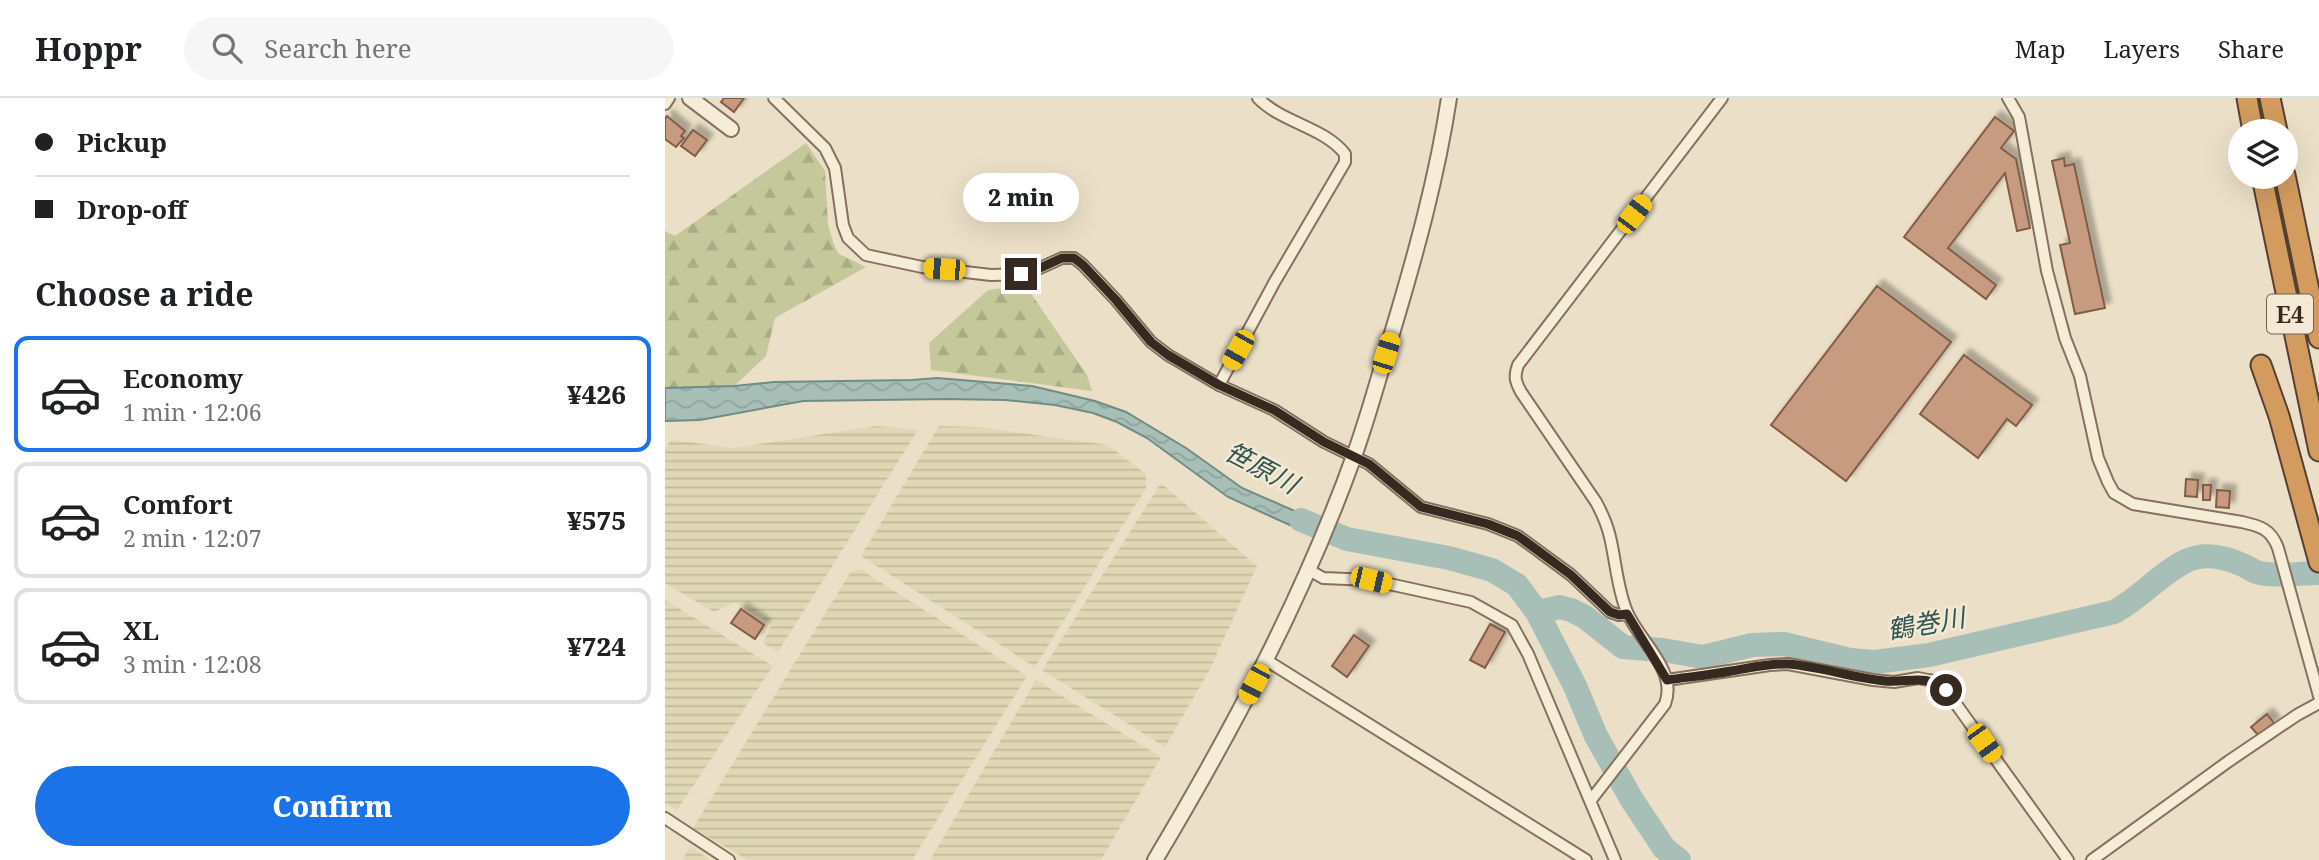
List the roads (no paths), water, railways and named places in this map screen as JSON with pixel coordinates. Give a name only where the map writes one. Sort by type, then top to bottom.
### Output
[{"type":"highway","points":[[2247,98],[2251,119]]},
{"type":"highway","points":[[2270,98],[2274,119]]},
{"type":"highway","name":"E4","points":[[2264,189],[2319,451]]},
{"type":"highway","name":"E4","points":[[2288,189],[2319,338]]},
{"type":"highway","points":[[2261,365],[2279,415],[2318,558]]},
{"type":"street","points":[[665,104],[669,98]]},
{"type":"street","points":[[690,98],[731,128]]},
{"type":"street","points":[[774,98],[825,148],[835,168],[843,225],[848,238],[866,255],[922,267],[991,275],[1027,274],[1062,258],[1074,258],[1116,300],[1151,342],[1219,385],[1274,410],[1324,442],[1369,464],[1421,507],[1488,524],[1518,536],[1571,575],[1610,612],[1631,618]]},
{"type":"street","points":[[1219,385],[1345,162],[1345,154],[1335,144],[1273,110],[1258,98]]},
{"type":"street","points":[[1155,860],[1204,777],[1266,660],[1309,570],[1354,456],[1417,250],[1443,140],[1449,98]]},
{"type":"street","points":[[1591,800],[1665,704],[1668,692],[1666,678],[1631,618],[1619,586],[1606,521],[1596,502],[1521,392],[1516,382],[1516,372],[1518,365],[1722,98]]},
{"type":"street","points":[[2008,98],[2019,117],[2047,271],[2065,338],[2080,376],[2098,458],[2108,482],[2114,493],[2133,504],[2242,522],[2270,532],[2278,548],[2319,696]]},
{"type":"street","points":[[1309,570],[1323,578],[1371,580],[1471,602],[1512,625],[1528,654],[1615,860]]},
{"type":"street","points":[[1266,660],[1586,860]]},
{"type":"street","points":[[1666,678],[1788,664],[1873,680],[1894,682],[1917,678],[1935,681],[1946,690],[2068,860]]},
{"type":"street","points":[[2092,860],[2229,761],[2319,703]]},
{"type":"street","points":[[665,818],[729,860]]},
{"type":"water","points":[[937,378],[1032,386],[1095,401],[1126,412],[1186,448],[1242,488],[1320,522],[1314,536],[1228,497],[1147,438],[1117,422],[1093,413],[1055,405],[1005,400],[948,399],[803,401],[700,420],[665,421],[665,388]]},
{"type":"waterway","name":"笹原川","points":[[1301,520],[1347,539],[1449,558],[1492,570],[1517,585],[1537,612],[1575,686],[1596,736],[1632,800],[1664,848],[1679,860]]},
{"type":"waterway","name":"鶴巻川","points":[[1537,612],[1560,607],[1571,610],[1585,617],[1623,647],[1703,657],[1752,645],[1784,644],[1850,660],[1875,662],[1929,655],[2114,612],[2178,565],[2195,558],[2225,558],[2267,574],[2319,573]]}]
